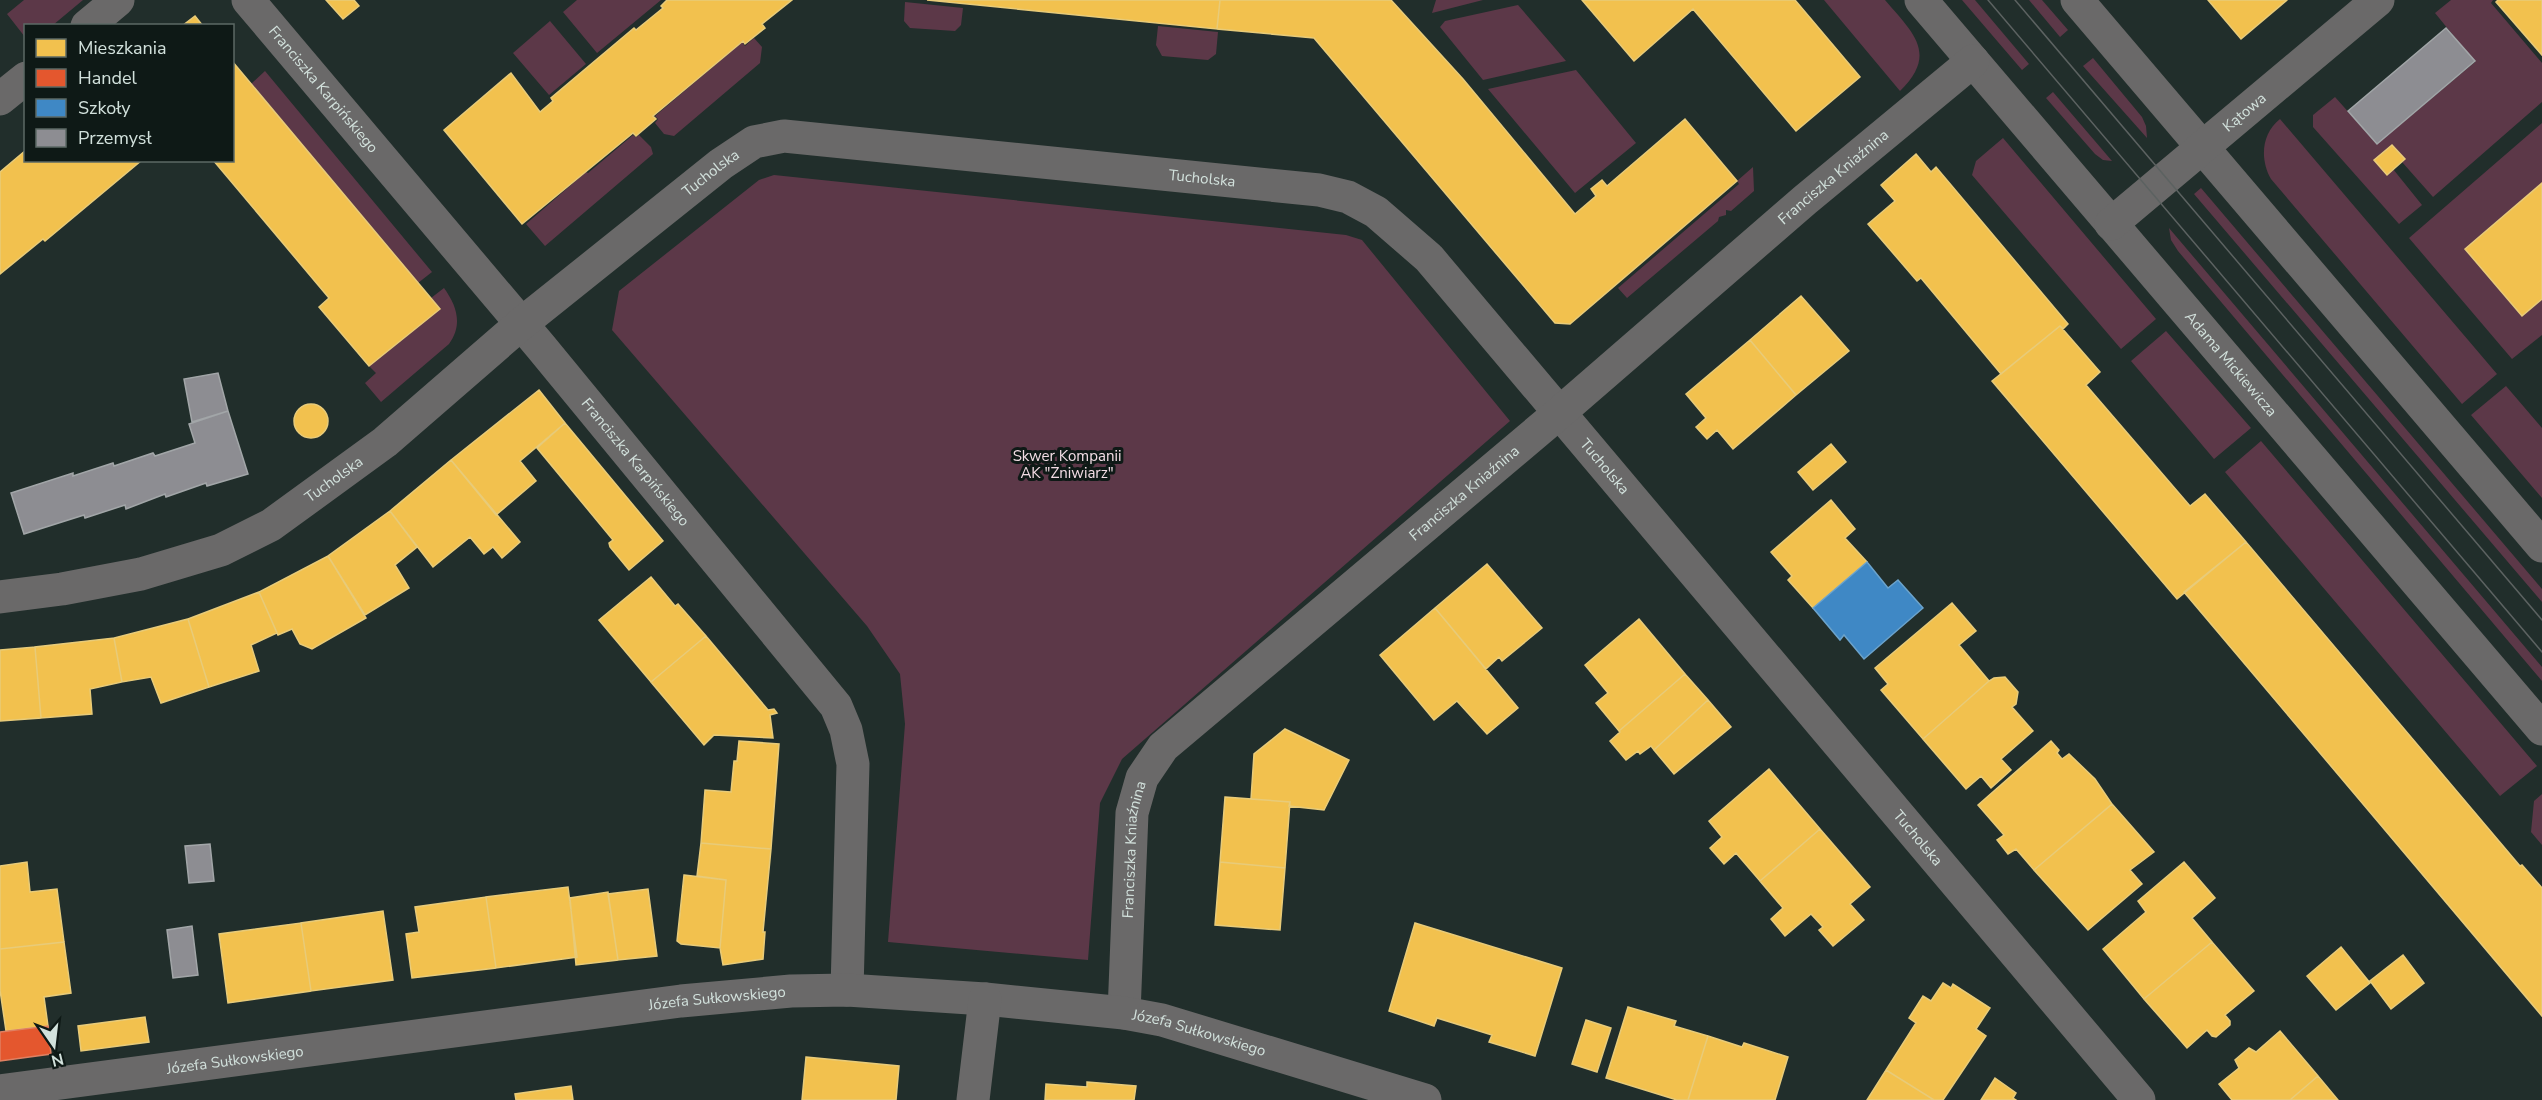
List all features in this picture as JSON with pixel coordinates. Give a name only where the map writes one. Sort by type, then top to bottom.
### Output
[{"type":"street","points":[[89,24],[118,0]]},
{"type":"street","name":"Franciszka Karpińskiego","points":[[248,0],[521,324],[836,706],[846,730],[853,764],[847,990]]},
{"type":"street","name":"Adama Mickiewicza","points":[[1921,0],[2542,729]]},
{"type":"street","points":[[2077,0],[2542,546]]},
{"type":"street","name":"Kątowa","points":[[2111,224],[2378,0]]},
{"type":"street","name":"Franciszka Kniaźnina","points":[[1124,1013],[1132,813],[1142,778],[1163,747],[1973,61]]},
{"type":"street","points":[[0,99],[24,80]]},
{"type":"street","name":"Tucholska","points":[[0,597],[62,589],[141,574],[221,550],[272,525],[385,442],[521,324],[721,164],[754,142],[784,136],[1319,190],[1348,197],[1376,212],[1429,258],[1558,414],[2139,1100]]},
{"type":"street","name":"Józefa Sułkowskiego","points":[[0,1091],[681,1001],[791,991],[847,990],[985,999],[1124,1013],[1162,1020],[1425,1100]]},
{"type":"street","points":[[973,1100],[985,999]]},
{"type":"green space","points":[[24,0],[83,0],[54,24],[24,24],[24,36],[7,14]]},
{"type":"green space","points":[[577,0],[661,0],[597,53],[563,12]]},
{"type":"green space","points":[[1436,0],[1483,0],[1432,13]]},
{"type":"green space","points":[[1824,0],[1885,0],[1904,22],[1917,43],[1920,54],[1912,77],[1900,91]]},
{"type":"green space","points":[[1962,0],[1975,0],[2029,64],[2022,70]]},
{"type":"green space","points":[[2029,0],[2042,0],[2068,30],[2060,37]]},
{"type":"green space","points":[[2451,0],[2493,0],[2491,3],[2542,63],[2542,102],[2433,197],[2402,162],[2405,159],[2392,145],[2387,175],[2393,169],[2422,205],[2399,224],[2313,127],[2313,115],[2335,97],[2377,144],[2475,62],[2435,13]]},
{"type":"green space","points":[[905,2],[963,8],[961,25],[955,31],[910,28],[904,21]]},
{"type":"green space","points":[[1518,5],[1566,61],[1483,80],[1440,27],[1445,21]]},
{"type":"green space","points":[[550,21],[586,64],[549,95],[513,53]]},
{"type":"green space","points":[[1158,26],[1218,32],[1216,54],[1208,60],[1162,56],[1156,45]]},
{"type":"green space","points":[[754,38],[762,47],[760,63],[674,136],[664,134],[655,123],[658,119],[655,116],[742,42],[745,46]]},
{"type":"green space","points":[[2093,58],[2142,117],[2146,126],[2147,138],[2083,66]]},
{"type":"green space","points":[[1576,70],[1636,143],[1575,193],[1488,89]]},
{"type":"green space","points":[[265,71],[432,272],[418,283],[251,84]]},
{"type":"green space","points":[[2053,92],[2112,161],[2103,160],[2095,154],[2046,98]]},
{"type":"green space","points":[[2280,119],[2497,374],[2462,404],[2271,179],[2265,164],[2264,148],[2269,132]]},
{"type":"green space","points":[[2542,123],[2542,183],[2466,249],[2522,316],[2542,299],[2542,335],[2512,359],[2409,238]]},
{"type":"green space","points":[[633,135],[636,137],[639,135],[651,147],[653,154],[545,246],[526,224]]},
{"type":"green space","points":[[2003,138],[2156,319],[2121,349],[1972,175],[1976,161]]},
{"type":"green space","points":[[1753,167],[1754,191],[1731,211],[1726,210],[1726,215],[1719,217],[1718,221],[1627,298],[1618,288],[1739,184],[1737,181]]},
{"type":"green space","name":"Skwer Kompanii AK \"Żniwiarz\"","points":[[774,175],[1346,235],[1362,240],[1510,421],[1122,759],[1100,803],[1088,960],[888,942],[905,724],[900,674],[867,626],[612,330],[619,291],[759,180]]},
{"type":"green space","points":[[2201,188],[2542,589],[2542,602],[2194,194]]},
{"type":"green space","points":[[2169,228],[2542,667],[2542,681],[2178,251],[2171,240]]},
{"type":"green space","points":[[444,288],[457,316],[453,337],[449,344],[381,402],[365,383],[376,373],[369,366],[440,309],[431,298]]},
{"type":"green space","points":[[2166,331],[2251,428],[2214,459],[2131,361]]},
{"type":"green space","points":[[2506,386],[2542,428],[2542,498],[2471,415]]},
{"type":"green space","points":[[2261,441],[2537,766],[2500,796],[2225,472]]},
{"type":"green space","points":[[2542,794],[2542,845],[2531,832],[2534,801]]},
{"type":"building: Mieszkania","points":[[326,0],[354,0],[359,6],[343,19]]},
{"type":"building: Mieszkania","points":[[667,0],[792,0],[762,24],[765,28],[745,44],[743,41],[653,116],[656,119],[636,136],[633,133],[522,224],[444,130],[511,73],[540,112],[553,101],[551,98],[634,28],[636,30],[663,8],[661,6]]},
{"type":"building: Mieszkania","points":[[927,0],[1220,0],[1217,29]]},
{"type":"building: Mieszkania","points":[[1220,0],[1391,0],[1463,79],[1575,214],[1596,196],[1591,189],[1602,180],[1607,186],[1685,119],[1737,181],[1570,324],[1555,323],[1314,38],[1217,29]]},
{"type":"building: Mieszkania","points":[[1582,0],[1795,0],[1860,77],[1796,131],[1693,9],[1634,61]]},
{"type":"building: Mieszkania","points":[[2208,0],[2287,0],[2241,39]]},
{"type":"building: Mieszkania","points":[[2498,0],[2542,0],[2542,55],[2496,2]]},
{"type":"building: Mieszkania","points":[[195,16],[201,24],[185,24]]},
{"type":"building: Mieszkania","points":[[234,63],[440,309],[369,366],[319,307],[329,298],[215,162],[234,162]]},
{"type":"building: Mieszkania","points":[[2392,145],[2405,159],[2387,175],[2374,160]]},
{"type":"building: Mieszkania","points":[[24,152],[24,162],[140,162],[45,241],[43,239],[0,274],[0,172]]},
{"type":"building: Mieszkania","points":[[1916,154],[1931,172],[1936,167],[2068,324],[2063,329],[2060,326],[2001,374],[1921,278],[1917,281],[1868,224],[1895,201],[1881,185]]},
{"type":"building: Mieszkania","points":[[2542,183],[2542,299],[2522,316],[2465,249]]},
{"type":"building: Mieszkania","points":[[1801,296],[1849,351],[1796,395],[1750,340]]},
{"type":"building: Mieszkania","points":[[2060,326],[2100,372],[2086,385],[2190,506],[2205,494],[2246,542],[2177,599],[1992,381]]},
{"type":"building: Mieszkania","points":[[1750,340],[1796,395],[1733,449],[1717,430],[1707,439],[1696,427],[1706,418],[1686,394]]},
{"type":"building: Mieszkania","points":[[539,390],[565,423],[520,461],[536,481],[496,515],[451,460]]},
{"type":"building: Mieszkania","points":[[311,404],[323,409],[328,421],[323,433],[311,438],[299,433],[294,421],[299,409]]},
{"type":"building: Mieszkania","points":[[565,423],[663,541],[629,570],[610,547],[609,543],[613,540],[537,448]]},
{"type":"building: Mieszkania","points":[[1831,444],[1846,462],[1813,490],[1798,472]]},
{"type":"building: Mieszkania","points":[[451,460],[520,542],[502,558],[493,547],[484,554],[470,537],[433,567],[390,511]]},
{"type":"building: Mieszkania","points":[[1831,500],[1855,529],[1845,538],[1867,562],[1813,608],[1788,580],[1792,576],[1771,552]]},
{"type":"building: Mieszkania","points":[[390,511],[417,547],[395,565],[409,588],[365,615],[328,556]]},
{"type":"building: Mieszkania","points":[[2246,542],[2520,866],[2522,865],[2542,888],[2542,1016],[2184,592]]},
{"type":"building: Mieszkania","points":[[328,556],[366,618],[312,649],[300,644],[292,629],[278,635],[259,592]]},
{"type":"building: Mieszkania","points":[[1487,564],[1542,628],[1502,661],[1499,657],[1486,669],[1435,608]]},
{"type":"building: Mieszkania","points":[[651,577],[675,606],[678,604],[706,636],[651,682],[599,620]]},
{"type":"building: Mieszkania","points":[[259,592],[277,633],[251,645],[259,671],[209,687],[188,619]]},
{"type":"building: Mieszkania","points":[[1952,603],[1976,631],[1959,645],[1989,681],[1923,739],[1881,690],[1888,684],[1875,668]]},
{"type":"building: Mieszkania","points":[[1435,608],[1518,708],[1487,734],[1457,701],[1434,720],[1380,655]]},
{"type":"building: Mieszkania","points":[[188,619],[209,687],[161,703],[151,677],[122,682],[114,638]]},
{"type":"building: Mieszkania","points":[[1639,619],[1685,674],[1619,731],[1596,703],[1608,693],[1585,665]]},
{"type":"building: Mieszkania","points":[[706,636],[768,710],[774,709],[777,713],[770,715],[773,738],[714,735],[704,745],[651,682]]},
{"type":"building: Mieszkania","points":[[114,638],[122,682],[90,689],[92,714],[41,718],[35,647]]},
{"type":"building: Mieszkania","points":[[35,647],[41,718],[0,721],[0,650]]},
{"type":"building: Mieszkania","points":[[1685,674],[1708,700],[1654,750],[1651,746],[1640,754],[1638,751],[1626,760],[1610,741]]},
{"type":"building: Mieszkania","points":[[2005,677],[2018,692],[2016,704],[2012,707],[2033,731],[2001,759],[2011,770],[1991,788],[1981,776],[1966,789],[1923,739],[1989,681]]},
{"type":"building: Mieszkania","points":[[1708,700],[1731,727],[1674,774],[1654,750]]},
{"type":"building: Mieszkania","points":[[1285,729],[1349,760],[1324,810],[1289,806],[1290,802],[1251,799],[1254,754]]},
{"type":"building: Mieszkania","points":[[739,741],[779,744],[771,849],[701,843],[705,790],[731,792],[734,761],[737,761]]},
{"type":"building: Mieszkania","points":[[2051,741],[2059,750],[2057,753],[2062,759],[2069,754],[2095,779],[2112,804],[2034,870],[2016,849],[2008,854],[1997,840],[2004,835],[1978,805]]},
{"type":"building: Mieszkania","points":[[1769,769],[1820,829],[1760,881],[1736,853],[1724,864],[1710,848],[1722,837],[1709,821]]},
{"type":"building: Mieszkania","points":[[1225,797],[1290,802],[1285,868],[1220,862]]},
{"type":"building: Mieszkania","points":[[2112,804],[2154,852],[2130,870],[2142,884],[2088,930],[2034,870]]},
{"type":"building: Mieszkania","points":[[1820,829],[1870,887],[1850,904],[1864,920],[1833,946],[1819,930],[1823,927],[1811,914],[1785,936],[1771,919],[1783,908],[1760,881]]},
{"type":"building: Mieszkania","points":[[701,843],[771,849],[763,932],[765,932],[763,959],[723,965],[720,948],[726,880],[697,876]]},
{"type":"building: Mieszkania","points":[[27,862],[30,892],[57,889],[64,942],[0,949],[0,866]]},
{"type":"building: Mieszkania","points":[[1220,862],[1285,868],[1280,930],[1215,925]]},
{"type":"building: Mieszkania","points":[[2184,862],[2215,898],[2192,918],[2212,942],[2144,999],[2103,949],[2146,912],[2138,901]]},
{"type":"building: Mieszkania","points":[[684,875],[726,880],[720,948],[681,944],[677,941]]},
{"type":"building: Mieszkania","points":[[568,887],[577,957],[496,968],[486,897]]},
{"type":"building: Mieszkania","points":[[648,889],[657,956],[618,960],[608,894]]},
{"type":"building: Mieszkania","points":[[608,892],[618,960],[576,965],[570,898]]},
{"type":"building: Mieszkania","points":[[486,897],[496,968],[412,978],[406,934],[419,932],[415,907]]},
{"type":"building: Mieszkania","points":[[383,911],[393,980],[311,991],[301,923]]},
{"type":"building: Mieszkania","points":[[301,923],[311,991],[228,1003],[219,934]]},
{"type":"building: Mieszkania","points":[[1415,923],[1562,968],[1535,1056],[1489,1042],[1492,1035],[1437,1018],[1434,1026],[1389,1011]]},
{"type":"building: Mieszkania","points":[[64,942],[71,993],[44,997],[48,1026],[6,1031],[0,990],[0,949]]},
{"type":"building: Mieszkania","points":[[2212,942],[2254,991],[2225,1015],[2230,1025],[2216,1037],[2207,1030],[2187,1048],[2144,999]]},
{"type":"building: Mieszkania","points":[[2341,947],[2370,983],[2336,1010],[2307,976]]},
{"type":"building: Mieszkania","points":[[2403,955],[2424,983],[2391,1009],[2370,981]]},
{"type":"building: Mieszkania","points":[[1943,983],[1951,988],[1953,984],[1990,1008],[1976,1029],[1986,1036],[1943,1100],[1934,1100],[1886,1070],[1916,1023],[1909,1018],[1923,996],[1931,1001]]},
{"type":"building: Mieszkania","points":[[1628,1007],[1676,1021],[1674,1026],[1708,1036],[1688,1100],[1677,1100],[1606,1078]]},
{"type":"building: Mieszkania","points":[[145,1017],[149,1042],[81,1051],[78,1026]]},
{"type":"building: Mieszkania","points":[[1586,1020],[1611,1028],[1597,1072],[1572,1064]]},
{"type":"building: Mieszkania","points":[[2280,1031],[2318,1076],[2290,1100],[2232,1100],[2219,1084],[2239,1068],[2235,1060],[2249,1048],[2256,1052]]},
{"type":"building: Mieszkania","points":[[1708,1036],[1742,1047],[1744,1043],[1788,1057],[1775,1100],[1688,1100]]},
{"type":"building: Mieszkania","points":[[806,1057],[899,1066],[896,1100],[802,1100]]},
{"type":"building: Mieszkania","points":[[1886,1070],[1934,1100],[1867,1100]]},
{"type":"building: Mieszkania","points":[[2318,1076],[2338,1100],[2290,1100]]},
{"type":"building: Mieszkania","points":[[1995,1078],[2016,1093],[2013,1098],[2016,1100],[1981,1100]]},
{"type":"building: Mieszkania","points":[[1087,1082],[1136,1086],[1134,1100],[1045,1100],[1046,1084],[1087,1087]]},
{"type":"building: Mieszkania","points":[[571,1086],[573,1100],[516,1100],[515,1094]]},
{"type":"building: Handel","points":[[48,1026],[51,1054],[0,1061],[0,1032]]},
{"type":"building: Szkoły","points":[[1867,562],[1888,588],[1898,580],[1923,608],[1864,659],[1844,635],[1840,640],[1813,608]]},
{"type":"building: Przemysł","points":[[2446,28],[2475,61],[2377,144],[2348,111]]},
{"type":"building: Przemysł","points":[[218,373],[228,411],[192,422],[184,379]]},
{"type":"building: Przemysł","points":[[228,411],[248,474],[207,486],[206,483],[166,497],[165,494],[126,509],[125,505],[85,518],[84,515],[24,534],[11,493],[73,473],[73,476],[113,463],[114,466],[153,453],[155,456],[195,443],[189,424]]},
{"type":"building: Przemysł","points":[[210,844],[214,881],[189,883],[185,846]]},
{"type":"building: Przemysł","points":[[192,926],[198,975],[173,978],[167,930]]},
{"type":"tram line","points":[[1988,0],[2542,652]]},
{"type":"tram line","points":[[2015,0],[2542,620]]}]
